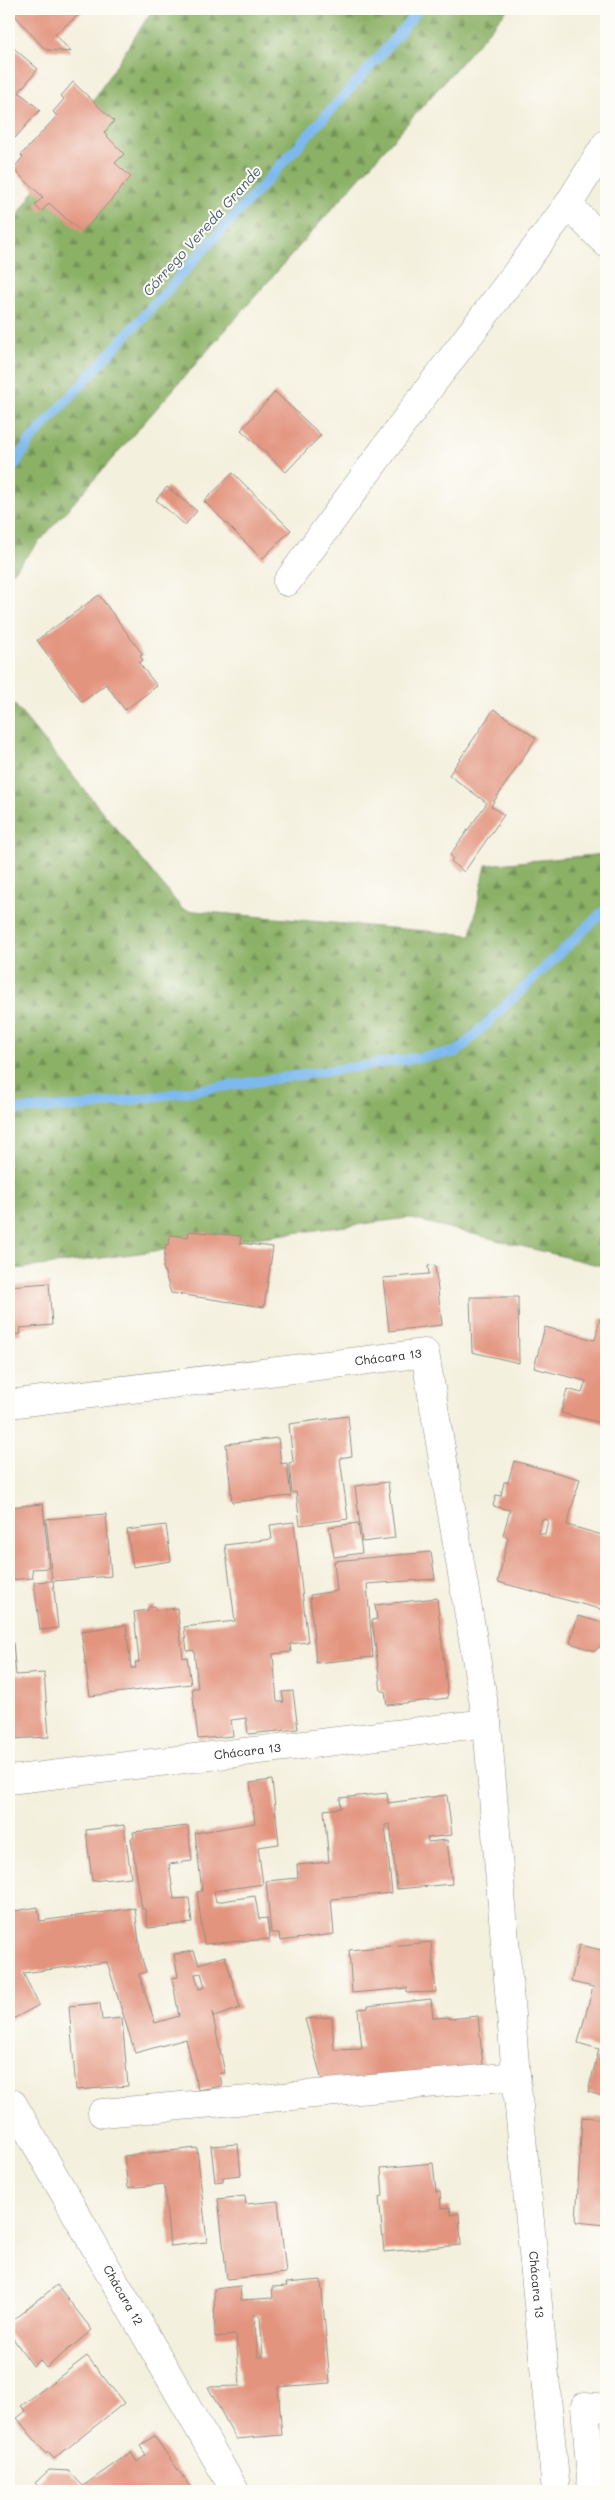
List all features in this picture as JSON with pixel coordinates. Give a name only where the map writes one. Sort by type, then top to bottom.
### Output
[{"type":"street","points":[[286,582],[420,400],[568,205],[606,144]]},
{"type":"street","points":[[568,205],[606,243]]},
{"type":"street","name":"Chácara 13","points":[[9,1404],[426,1353],[487,1723],[516,2076],[556,2491]]},
{"type":"street","name":"Chácara 13","points":[[9,1780],[487,1723]]},
{"type":"street","points":[[102,2112],[516,2076]]},
{"type":"street","name":"Chácara 12","points":[[9,2106],[13,2104],[236,2491]]},
{"type":"street","points":[[592,2491],[585,2406],[606,2408]]},
{"type":"green space","points":[[153,9],[508,9],[9,576],[9,229]]},
{"type":"green space","points":[[9,698],[183,910],[471,935],[486,865],[606,854],[606,1267],[408,1218],[9,1270]]},
{"type":"building","points":[[9,9],[86,9],[55,34],[71,52],[47,50]]},
{"type":"building","points":[[9,44],[38,69],[19,92],[40,110],[15,138],[9,132]]},
{"type":"building","points":[[73,82],[114,121],[104,133],[124,154],[115,163],[131,177],[82,233],[49,203],[41,212],[35,205],[43,197],[13,169],[23,157],[21,155],[57,116],[53,112],[64,99],[61,96]]},
{"type":"building","points":[[275,392],[321,435],[286,472],[241,430]]},
{"type":"building","points":[[233,473],[291,530],[262,559],[204,501]]},
{"type":"building","points":[[167,487],[197,511],[185,525],[156,500]]},
{"type":"building","points":[[99,595],[143,655],[140,656],[143,660],[139,663],[157,686],[125,710],[106,684],[82,702],[37,640]]},
{"type":"building","points":[[494,709],[536,738],[491,806],[504,815],[464,872],[451,861],[453,858],[450,855],[487,803],[449,775]]},
{"type":"building","points":[[189,1231],[241,1236],[240,1243],[273,1247],[264,1307],[171,1293],[163,1267],[166,1244],[169,1245],[170,1235],[188,1237]]},
{"type":"building","points":[[435,1265],[442,1325],[389,1331],[383,1278],[429,1274],[428,1266]]},
{"type":"building","points":[[49,1283],[52,1325],[20,1328],[21,1334],[9,1335],[9,1286]]},
{"type":"building","points":[[470,1297],[518,1297],[519,1363],[472,1352]]},
{"type":"building","points":[[600,1318],[606,1319],[606,1424],[561,1413],[567,1389],[582,1393],[586,1381],[534,1368],[545,1327],[595,1340]]},
{"type":"building","points":[[348,1416],[352,1456],[340,1458],[348,1519],[300,1525],[296,1492],[292,1493],[289,1463],[293,1462],[289,1424]]},
{"type":"building","points":[[278,1438],[281,1464],[287,1463],[291,1496],[232,1502],[226,1444]]},
{"type":"building","points":[[514,1461],[580,1479],[567,1525],[606,1536],[604,1610],[498,1582],[508,1537],[503,1535],[510,1510],[493,1506],[496,1495],[501,1496],[504,1482],[508,1482]],"holes":[[[542,1519],[548,1520],[545,1534],[538,1533]]]},
{"type":"building","points":[[388,1482],[395,1538],[362,1542],[355,1486]]},
{"type":"building","points":[[43,1504],[49,1568],[32,1569],[33,1578],[9,1580],[9,1507]]},
{"type":"building","points":[[106,1514],[111,1576],[53,1581],[58,1628],[40,1630],[34,1582],[52,1581],[46,1519]]},
{"type":"building","points":[[294,1522],[308,1642],[290,1644],[291,1652],[273,1654],[277,1702],[284,1702],[282,1692],[293,1691],[298,1729],[248,1734],[246,1718],[231,1720],[233,1736],[198,1739],[192,1688],[198,1688],[194,1650],[187,1651],[184,1627],[235,1621],[225,1545],[272,1539],[270,1525]]},
{"type":"building","points":[[358,1523],[362,1553],[334,1557],[329,1527]]},
{"type":"building","points":[[166,1525],[171,1561],[133,1567],[127,1530]]},
{"type":"building","points":[[431,1552],[435,1579],[367,1584],[373,1657],[316,1663],[310,1595],[337,1591],[334,1561]]},
{"type":"building","points":[[437,1598],[448,1698],[387,1705],[385,1691],[381,1691],[372,1620],[377,1619],[375,1605]]},
{"type":"building","points":[[155,1606],[155,1610],[177,1608],[183,1658],[187,1657],[191,1684],[90,1696],[81,1631],[126,1625],[131,1668],[136,1668],[135,1662],[139,1662],[134,1612],[148,1610],[148,1607]]},
{"type":"building","points":[[578,1616],[606,1624],[606,1640],[595,1651],[570,1643]]},
{"type":"building","points":[[13,1643],[16,1675],[44,1673],[49,1737],[9,1739],[9,1644]]},
{"type":"building","points":[[272,1780],[279,1844],[258,1847],[263,1884],[214,1891],[216,1902],[255,1896],[259,1919],[267,1918],[270,1939],[204,1944],[197,1892],[202,1891],[195,1833],[255,1823],[250,1783]]},
{"type":"building","points":[[387,1793],[388,1803],[447,1795],[452,1835],[427,1838],[428,1842],[447,1840],[452,1884],[397,1889],[390,1824],[385,1825],[392,1893],[331,1899],[334,1934],[280,1941],[279,1933],[271,1933],[266,1881],[298,1878],[297,1865],[329,1862],[324,1810],[341,1808],[340,1798]]},
{"type":"building","points":[[124,1825],[131,1877],[92,1881],[86,1830]]},
{"type":"building","points":[[188,1826],[192,1861],[169,1864],[174,1899],[189,1898],[192,1923],[148,1928],[145,1909],[142,1909],[131,1838],[134,1838],[133,1832]]},
{"type":"building","points":[[38,1907],[40,1921],[135,1908],[140,1952],[146,1972],[139,1974],[155,2023],[179,2016],[172,1978],[178,1977],[174,1954],[194,1951],[199,1964],[225,1956],[240,2008],[214,2017],[212,2012],[225,2073],[220,2073],[222,2086],[198,2090],[186,2039],[135,2053],[107,1962],[23,1973],[39,2005],[9,2021],[9,1912]],"holes":[[[201,1973],[205,1987],[199,1989],[195,1974]]]},
{"type":"building","points":[[431,1942],[436,1992],[407,1993],[407,1988],[352,1993],[349,1950]]},
{"type":"building","points":[[579,1945],[606,1951],[603,1965],[606,1966],[606,2097],[588,2092],[599,2049],[578,2043],[593,1987],[571,1982]]},
{"type":"building","points":[[431,1999],[433,2018],[449,2017],[449,2019],[478,2016],[484,2075],[323,2084],[305,2019],[332,2017],[334,2050],[362,2049],[358,2009],[368,2008],[368,2006]]},
{"type":"building","points":[[100,2003],[102,2020],[122,2018],[128,2086],[76,2090],[69,2006]]},
{"type":"building","points":[[582,2117],[606,2119],[606,2225],[576,2222]]},
{"type":"building","points":[[238,2144],[241,2175],[223,2177],[223,2181],[215,2182],[211,2146]]},
{"type":"building","points":[[197,2148],[207,2242],[170,2246],[164,2184],[128,2188],[124,2156]]},
{"type":"building","points":[[433,2163],[436,2192],[440,2192],[441,2208],[450,2207],[451,2215],[459,2213],[461,2245],[384,2252],[379,2197],[383,2196],[381,2168]]},
{"type":"building","points":[[245,2196],[246,2204],[278,2201],[286,2273],[227,2279],[218,2199]]},
{"type":"building","points":[[321,2280],[330,2383],[278,2387],[282,2435],[236,2439],[208,2387],[240,2386],[236,2335],[215,2337],[214,2289],[240,2286],[241,2300],[273,2298],[272,2287],[287,2286],[286,2283]],"holes":[[[254,2315],[260,2315],[263,2357],[258,2357]]]},
{"type":"building","points":[[57,2285],[92,2330],[46,2368],[40,2360],[33,2366],[9,2333],[9,2323]]},
{"type":"building","points":[[87,2356],[124,2403],[54,2459],[48,2452],[46,2454],[17,2418],[26,2411],[21,2406]]},
{"type":"building","points":[[154,2436],[193,2491],[43,2491],[35,2483],[49,2470],[69,2471],[83,2486],[131,2452],[137,2462],[146,2455],[140,2446]]},
{"type":"waterway","name":"Córrego Vereda Grande","points":[[9,474],[30,441],[379,57],[419,9]]},
{"type":"waterway","points":[[9,1110],[90,1106],[457,1052],[606,909]]}]
